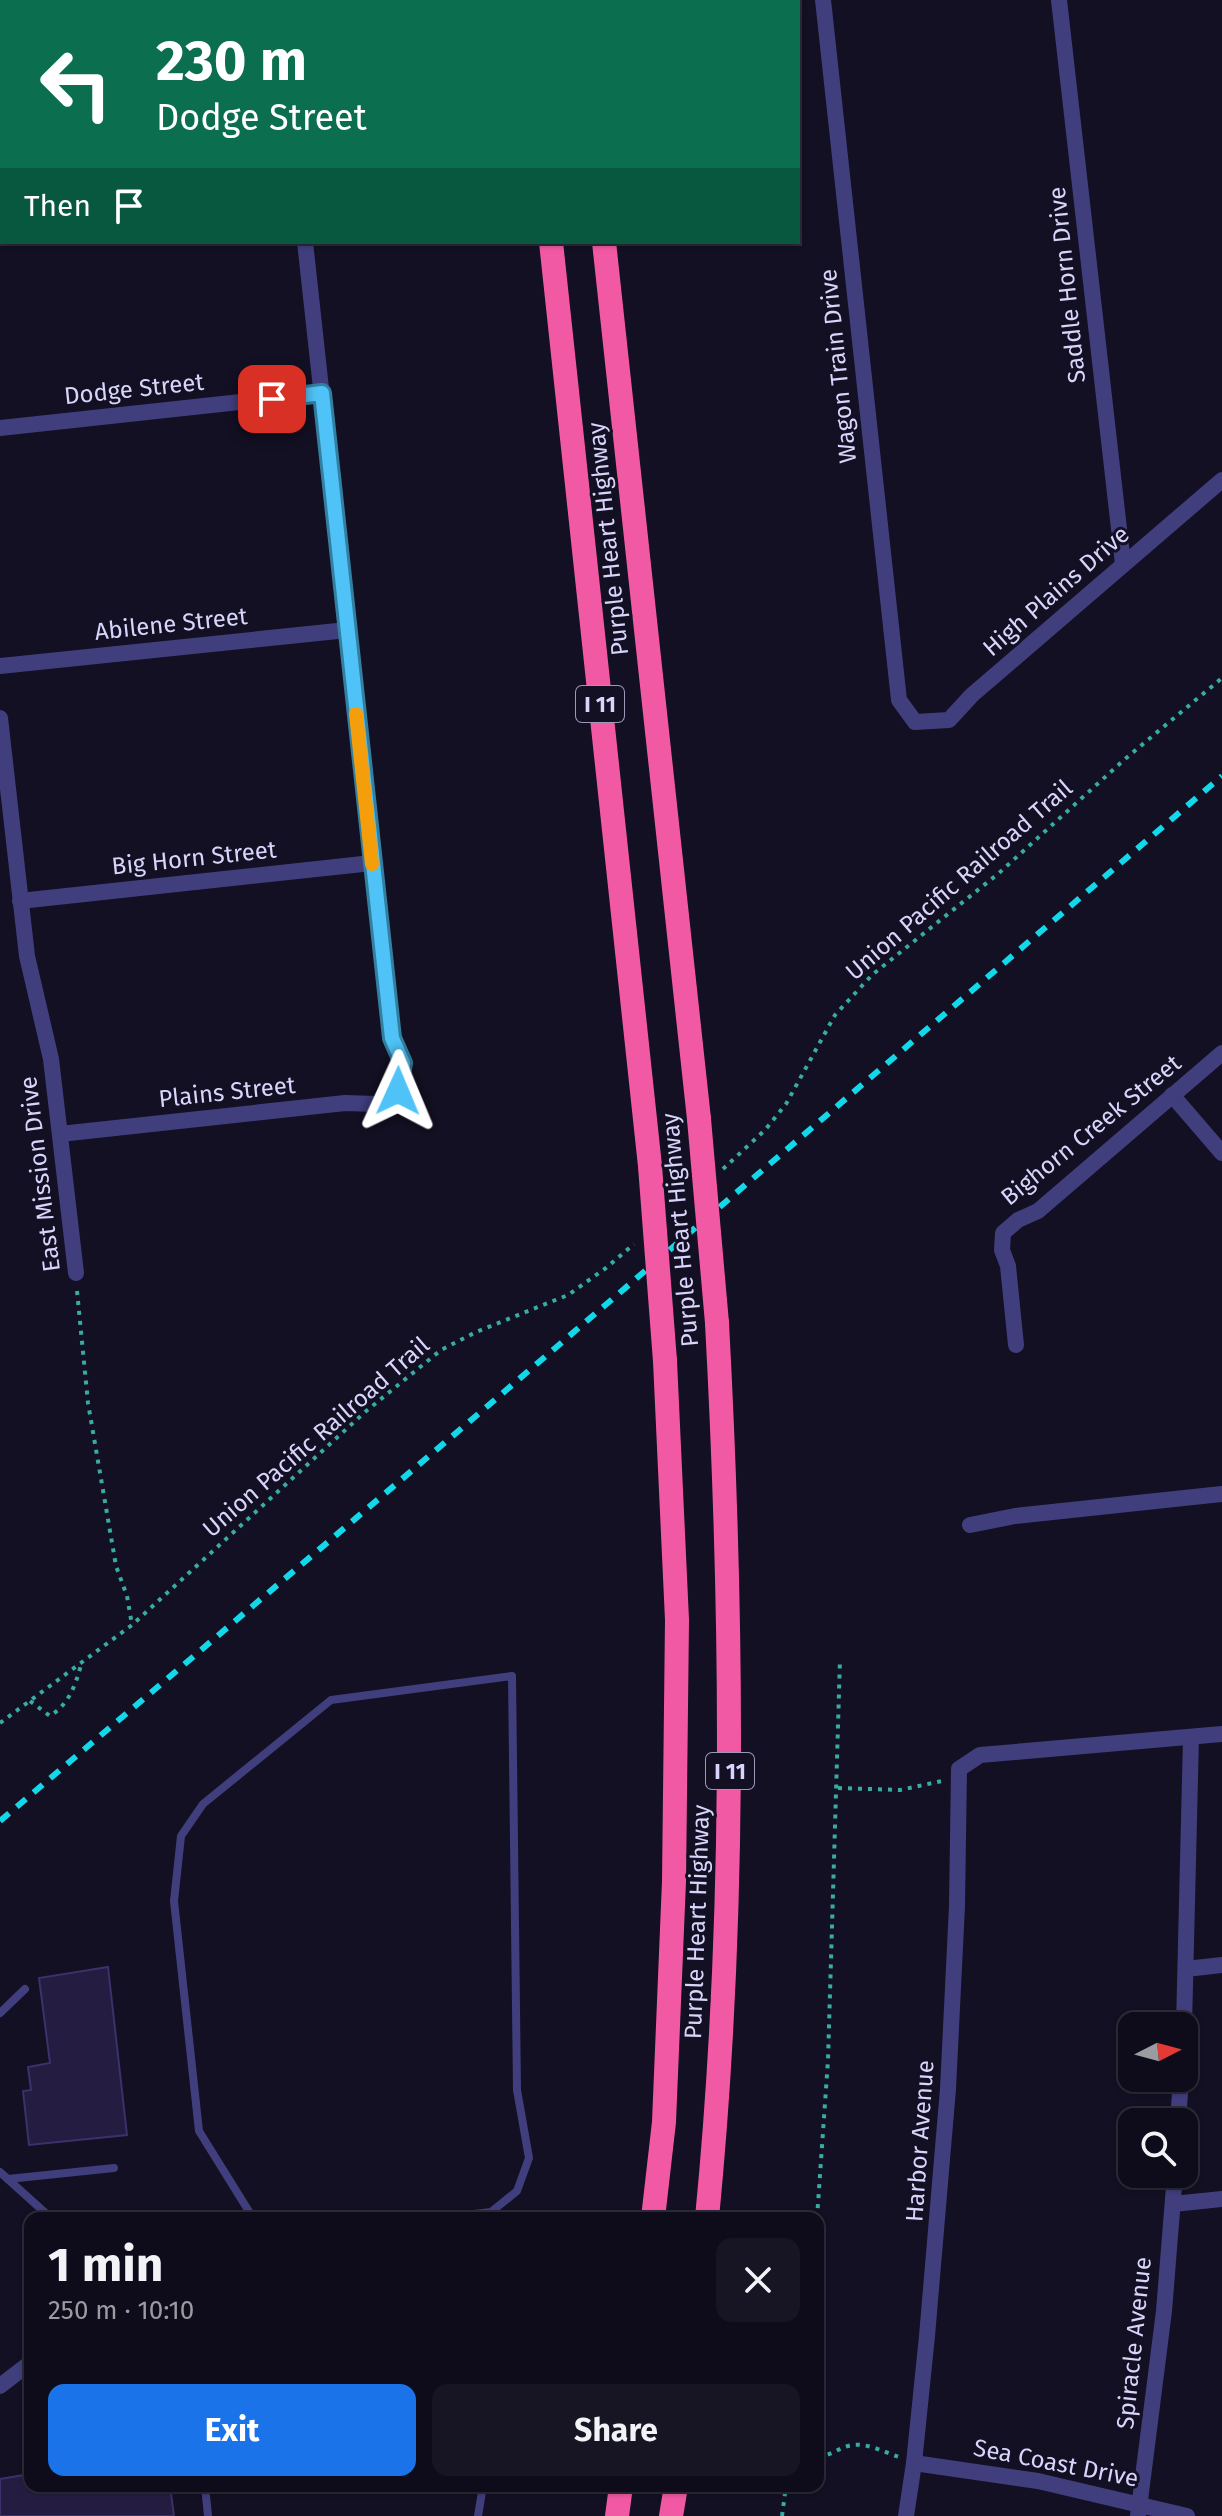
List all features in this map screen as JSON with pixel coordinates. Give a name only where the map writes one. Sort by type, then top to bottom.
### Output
[{"type":"highway","name":"Purple Heart Highway","points":[[551,244],[650,1166],[665,1361],[677,1620],[674,1881],[664,2122],[654,2212]]},
{"type":"highway","name":"Purple Heart Highway","points":[[604,244],[699,1119],[717,1323],[726,1490],[729,1801],[722,2013],[707,2212]]},
{"type":"highway","points":[[617,2516],[620,2492]]},
{"type":"highway","points":[[671,2516],[675,2492]]},
{"type":"street","name":"Wagon Train Drive","points":[[823,0],[899,700],[915,722]]},
{"type":"street","name":"Saddle Horn Drive","points":[[1059,0],[1123,564]]},
{"type":"street","points":[[305,244],[372,863]]},
{"type":"street","name":"Dodge Street","points":[[0,428],[322,393]]},
{"type":"street","name":"High Plains Drive","points":[[915,722],[949,720],[972,695],[1222,480]]},
{"type":"street","name":"Abilene Street","points":[[0,666],[347,630]]},
{"type":"street","name":"East Mission Drive","points":[[0,718],[27,956],[51,1059],[76,1273]]},
{"type":"street","name":"Big Horn Street","points":[[20,901],[372,863]]},
{"type":"street","name":"Plains Street","points":[[60,1134],[345,1103],[377,1104],[398,1091],[403,1063],[392,1038],[372,863]]},
{"type":"street","name":"Bighorn Creek Street","points":[[1016,1345],[1008,1266],[1002,1250],[1003,1233],[1018,1220],[1038,1211],[1222,1053]]},
{"type":"street","points":[[1172,1095],[1222,1153]]},
{"type":"street","points":[[970,1525],[1015,1516],[1222,1494]]},
{"type":"street","points":[[959,1769],[980,1755],[1222,1734]]},
{"type":"street","points":[[1184,2012],[1191,1737]]},
{"type":"street","name":"Harbor Avenue","points":[[906,2516],[939,2215],[948,2089],[957,1920],[959,1769]]},
{"type":"street","points":[[1186,1969],[1222,1965]]},
{"type":"street","name":"Spiracle Avenue","points":[[1139,2510],[1164,2311],[1174,2188]]},
{"type":"street","points":[[1173,2204],[1222,2199]]},
{"type":"street","points":[[0,2386],[24,2368]]},
{"type":"street","name":"Sea Coast Drive","points":[[914,2463],[1038,2481],[1139,2510],[1187,2516]]},
{"type":"lane","points":[[249,2212],[199,2131],[174,1901],[181,1836],[203,1804],[331,1700],[512,1676],[517,2090],[529,2158],[517,2191],[491,2212]]},
{"type":"lane","points":[[0,2013],[25,1989]]},
{"type":"lane","points":[[8,2179],[114,2168]]},
{"type":"lane","points":[[0,2172],[44,2212]]},
{"type":"lane","points":[[206,2492],[208,2516]]},
{"type":"lane","points":[[478,2516],[482,2492]]},
{"type":"path","name":"Union Pacific Railroad Trail","points":[[720,1172],[765,1130],[786,1104],[835,1015],[872,975],[999,873],[1125,759],[1222,678]]},
{"type":"path","name":"Union Pacific Railroad Trail","points":[[0,1723],[132,1625],[365,1412],[441,1350],[476,1332],[568,1295],[640,1239]]},
{"type":"path","name":"East Mission Drive","points":[[76,1273],[88,1403],[116,1566],[127,1596],[132,1625]]},
{"type":"path","points":[[817,2212],[828,2060],[840,1659]]},
{"type":"path","points":[[30,1701],[50,1716],[59,1710],[75,1683],[81,1663]]},
{"type":"path","points":[[838,1788],[900,1790],[920,1787],[939,1783],[959,1769]]},
{"type":"path","points":[[824,2456],[853,2444],[914,2463]]},
{"type":"path","points":[[782,2516],[785,2492]]},
{"type":"building","points":[[108,1967],[127,2135],[29,2145],[23,2091],[31,2090],[28,2067],[50,2063],[39,1978]]},
{"type":"building","points":[[24,2475],[24,2492],[171,2492],[174,2516],[0,2516],[0,2479]]},
{"type":"railway","points":[[0,1821],[1222,776]]},
{"type":"slow traffic","points":[[356,714],[372,864]]},
{"type":"route","points":[[272,399],[322,393],[392,1038],[403,1063],[398,1091]]}]
